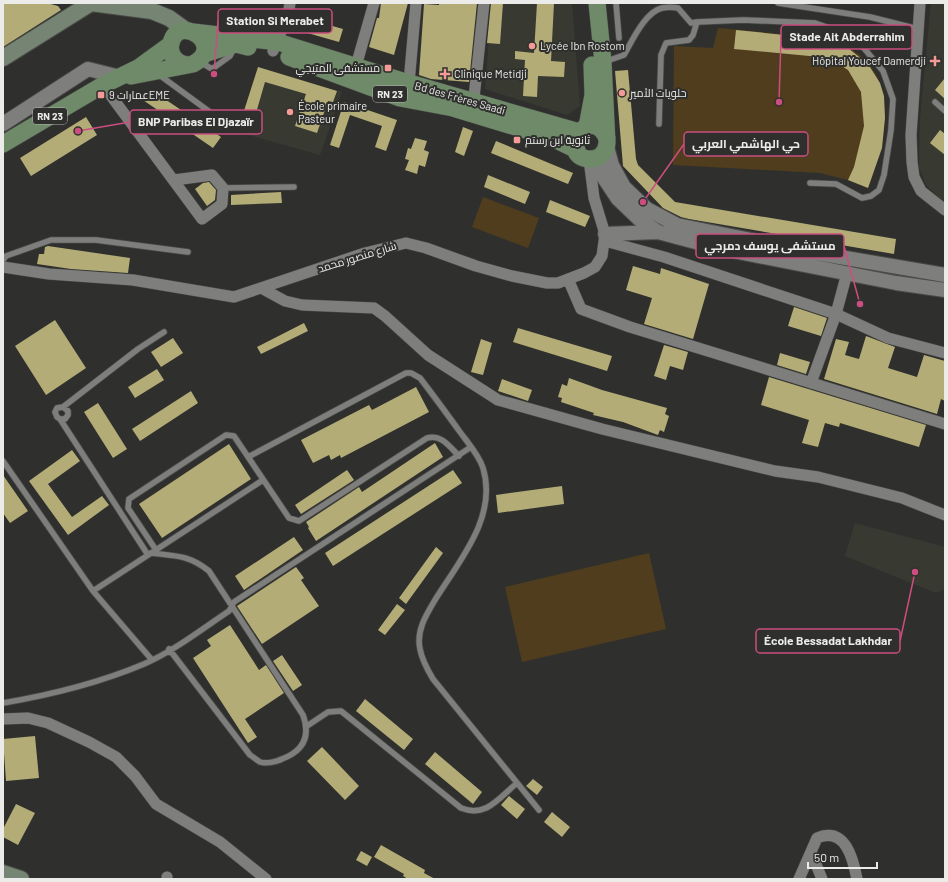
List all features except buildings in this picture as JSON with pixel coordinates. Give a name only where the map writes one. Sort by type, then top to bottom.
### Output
[{"type":"main road","points":[[3,58],[91,3],[136,6],[170,18],[190,31],[198,34],[204,43],[196,60],[179,62],[175,59],[172,54],[170,18]]},
{"type":"main road","points":[[576,129],[591,108],[593,69],[587,3]]},
{"type":"main road","points":[[591,108],[579,121],[576,129],[575,141],[595,151],[603,62],[597,3]]},
{"type":"main road","name":"Bd des Frères Saadi","points":[[190,31],[275,47],[356,66],[409,83],[473,107],[559,140],[595,151],[601,129],[596,127],[576,129],[473,107],[400,98],[275,47]]},
{"type":"main road","points":[[172,42],[176,34],[190,31]]},
{"type":"main road","name":"Bd des Frères Saadi","points":[[196,60],[233,40]]},
{"type":"main road","name":"RN 23","points":[[3,144],[103,85],[138,68],[172,42]]},
{"type":"main road","name":"RN 23","points":[[120,77],[155,71],[196,60]]},
{"type":"main road","points":[[3,873],[21,879]]},
{"type":"street","points":[[275,47],[288,15],[290,3]]},
{"type":"street","points":[[356,66],[374,3]]},
{"type":"street","points":[[409,83],[416,3]]},
{"type":"street","points":[[473,107],[484,3]]},
{"type":"street","points":[[920,3],[911,135],[912,162],[914,177],[921,191],[945,210]]},
{"type":"street","points":[[3,124],[88,69],[120,77]]},
{"type":"street","points":[[103,85],[202,219],[222,204],[223,188],[212,175],[174,180]]},
{"type":"street","points":[[595,151],[600,172],[618,198],[641,221],[658,232],[718,248],[896,283],[945,290]]},
{"type":"street","points":[[595,151],[594,198],[605,238]]},
{"type":"street","points":[[595,151],[612,166],[624,187],[647,209],[677,225],[811,252],[945,275]]},
{"type":"street","points":[[605,238],[658,232]]},
{"type":"street","points":[[605,238],[836,314],[888,338],[945,353]]},
{"type":"street","name":"شارع منصور محمد","points":[[3,267],[50,274],[133,280],[234,297],[365,253],[406,243],[426,248],[476,266],[547,283],[568,280],[595,267],[602,256],[605,238]]},
{"type":"street","points":[[896,283],[899,268]]},
{"type":"street","points":[[811,383],[836,314],[847,273]]},
{"type":"street","points":[[568,280],[581,309],[630,327],[945,424]]},
{"type":"street","points":[[263,288],[285,301],[302,305],[374,308],[428,355],[498,400],[602,429],[775,470],[818,477],[887,494],[902,498],[945,515]]},
{"type":"street","points":[[3,719],[28,718],[48,723],[116,757],[135,776],[156,804],[220,842],[266,879]]},
{"type":"street","points":[[799,879],[817,838],[825,834],[835,836],[845,844],[853,857],[857,879]]},
{"type":"street","points":[[811,852],[822,879]]},
{"type":"lane","points":[[616,3],[619,38]]},
{"type":"lane","points":[[778,3],[870,17],[918,29]]},
{"type":"lane","points":[[603,62],[624,55],[640,28],[652,13],[661,8],[678,8],[691,23],[743,20],[815,23],[838,31],[862,47],[883,71],[892,99],[891,130],[884,175],[879,190],[871,196],[862,198],[836,184],[810,183]]},
{"type":"lane","points":[[233,40],[248,21],[264,25],[275,47]]},
{"type":"lane","points":[[658,124],[661,55],[666,42],[689,40],[693,35],[698,22]]},
{"type":"lane","points":[[155,71],[228,126]]},
{"type":"lane","points":[[935,102],[945,111]]},
{"type":"lane","points":[[223,188],[294,187]]},
{"type":"lane","points":[[3,260],[6,256],[51,240],[96,240],[188,252]]},
{"type":"lane","points":[[152,553],[60,419],[65,419],[68,416],[67,409],[63,407],[138,349],[164,332]]},
{"type":"lane","points":[[248,457],[406,373],[411,373],[420,378],[471,447],[483,467],[487,487],[486,507],[479,529],[427,614],[420,630],[419,647],[424,665],[539,810]]},
{"type":"lane","points":[[152,553],[128,508],[130,499],[226,435],[234,436],[289,518],[299,521],[426,438],[432,436],[441,438],[459,456]]},
{"type":"lane","points":[[3,703],[42,696],[82,685],[152,660],[229,611],[234,602],[471,447]]},
{"type":"lane","points":[[3,461],[93,592],[152,660]]},
{"type":"lane","points":[[93,592],[263,480]]},
{"type":"lane","points":[[152,553],[183,556],[197,561],[208,571],[303,715],[307,726],[304,741],[294,754],[277,762],[262,762],[250,755],[169,650]]},
{"type":"lane","points":[[307,726],[328,712],[341,711],[460,808],[467,811],[477,812],[485,810],[517,783]]},
{"type":"shaded area","name":"Lycée Ibn Rostom","points":[[492,3],[572,3],[580,106],[567,115],[485,89]]},
{"type":"shaded area","name":"Hôpital Youcef Damerdji","points":[[931,3],[945,3],[945,203],[926,185],[919,167],[920,119]]},
{"type":"shaded area","points":[[718,28],[807,36],[827,40],[851,49],[868,63],[879,80],[884,100],[884,122],[876,167],[868,188],[848,180],[820,173],[673,165],[674,46],[713,48]]},
{"type":"shaded area","name":"École primaire Pasteur","points":[[258,67],[342,92],[320,155],[238,132]]},
{"type":"shaded area","points":[[483,197],[539,218],[528,248],[472,227]]},
{"type":"shaded area","points":[[855,523],[945,547],[945,589],[936,593],[845,556]]},
{"type":"shaded area","points":[[649,553],[666,629],[522,662],[505,587]]},
{"type":"place","name":"Lycée Ibn Rostom","points":[[532,46]]},
{"type":"place","name":"Hôpital Youcef Damerdji","points":[[935,61]]},
{"type":"place","name":"مستشفى المتيجي","points":[[388,68]]},
{"type":"place","name":"Station Si Merabet","points":[[214,74]]},
{"type":"place","name":"Clinique Metidji","points":[[445,74]]},
{"type":"place","name":"حلويات الأمير","points":[[622,93]]},
{"type":"place","name":"عمارات 9EME","points":[[101,95]]},
{"type":"place","name":"Stade Ait Abderrahim","points":[[779,102]]},
{"type":"place","name":"École primaire Pasteur","points":[[290,112]]},
{"type":"place","name":"BNP Paribas El Djazaïr","points":[[78,131]]},
{"type":"place","name":"ثانوية ابن رستم","points":[[517,140]]},
{"type":"place","name":"حي الهاشمي العربي","points":[[643,202]]},
{"type":"place","name":"مستشفى يوسف دمرجي","points":[[860,304]]},
{"type":"place","name":"École Bessadat Lakhdar","points":[[915,572]]}]
